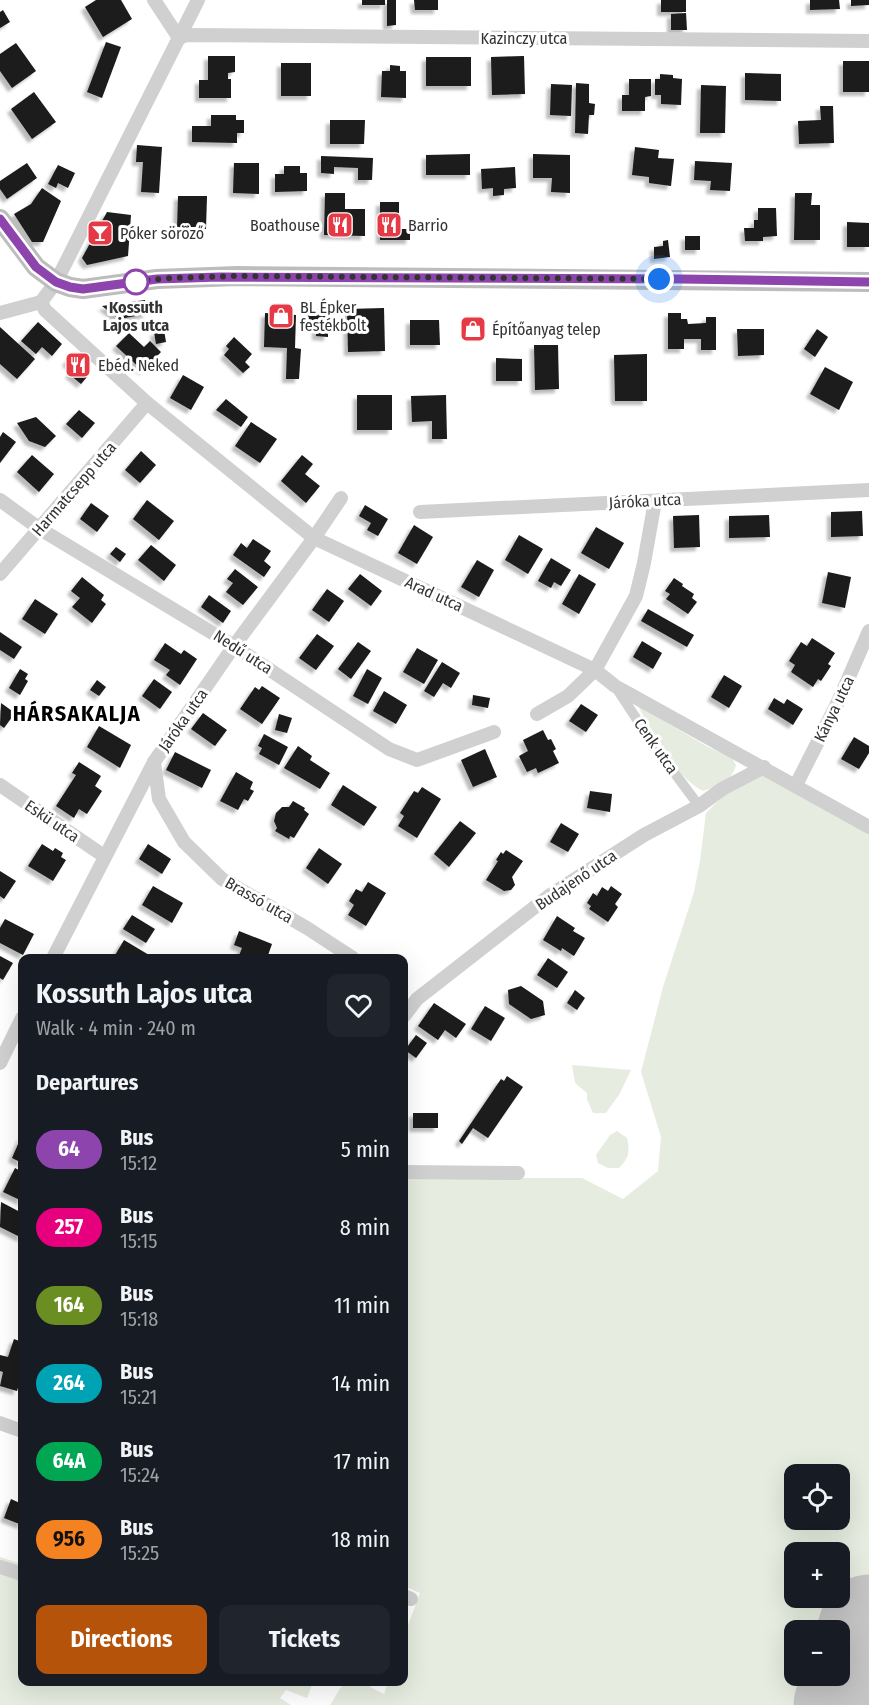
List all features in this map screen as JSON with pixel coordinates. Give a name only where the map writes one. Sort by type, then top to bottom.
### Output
[{"type":"main road","points":[[0,219],[36,267],[56,282],[83,289],[157,279],[216,277],[869,282]]},
{"type":"street","points":[[154,0],[179,38]]},
{"type":"street","points":[[0,313],[41,302],[56,282],[198,0]]},
{"type":"street","name":"Kazinczy utca","points":[[179,38],[186,35],[869,41]]},
{"type":"street","name":"Arad utca","points":[[41,302],[45,310],[147,403],[314,538],[595,670],[615,686],[869,827]]},
{"type":"street","name":"Harmatcsepp utca","points":[[0,574],[147,403]]},
{"type":"street","name":"Járóka utca","points":[[420,512],[869,490]]},
{"type":"street","name":"Járóka utca","points":[[55,954],[154,762],[341,498]]},
{"type":"street","name":"Nedű utca","points":[[0,500],[40,529],[234,646],[389,749],[417,760],[494,732]]},
{"type":"street","points":[[537,714],[568,696],[595,670],[636,596],[655,501]]},
{"type":"street","name":"Kánya utca","points":[[796,785],[838,702],[869,631]]},
{"type":"street","name":"Cenk utca","points":[[615,686],[653,744],[699,806]]},
{"type":"street","name":"Brassó utca","points":[[154,762],[159,799],[184,842],[222,879],[347,954]]},
{"type":"street","name":"Budajenő utca","points":[[408,1011],[417,999],[549,896],[644,835],[699,806],[722,789],[764,767]]},
{"type":"street","name":"Eskü utca","points":[[0,785],[104,856]]},
{"type":"street","points":[[0,1063],[18,1026]]},
{"type":"street","points":[[408,1172],[518,1173]]},
{"type":"street","points":[[0,1424],[18,1430]]},
{"type":"street","points":[[0,1567],[18,1573]]},
{"type":"shaded area","points":[[638,706],[708,747],[731,757],[736,765],[731,776],[703,791],[693,785],[666,753]]},
{"type":"shaded area","points":[[765,774],[869,833],[869,1705],[330,1705],[344,1686],[369,1686],[384,1694],[387,1686],[408,1686],[408,1625],[420,1593],[408,1588],[408,1178],[582,1178],[623,1199],[658,1171],[661,1137],[641,1072],[663,987],[694,892],[706,813],[723,796]]},
{"type":"shaded area","points":[[572,1065],[631,1070],[620,1093],[606,1113],[593,1113],[587,1093],[575,1083]]},
{"type":"shaded area","points":[[617,1131],[627,1138],[628,1154],[619,1168],[608,1168],[598,1163],[596,1155],[610,1135]]},
{"type":"shaded area","points":[[0,1557],[18,1563],[18,1686],[312,1686],[307,1698],[286,1690],[280,1698],[291,1705],[0,1705]]},
{"type":"building","points":[[96,0],[121,0],[132,19],[103,37],[85,7]]},
{"type":"building","points":[[362,0],[385,0],[385,5],[362,5]]},
{"type":"building","points":[[387,0],[396,0],[396,25],[387,26]]},
{"type":"building","points":[[414,0],[438,0],[438,10],[415,10]]},
{"type":"building","points":[[661,0],[686,0],[686,12],[661,12]]},
{"type":"building","points":[[810,0],[839,0],[840,9],[810,10]]},
{"type":"building","points":[[851,0],[869,0],[869,5],[851,6]]},
{"type":"building","points":[[3,10],[10,22],[0,28],[0,12]]},
{"type":"building","points":[[686,13],[687,30],[671,30],[671,14]]},
{"type":"building","points":[[106,42],[121,47],[102,98],[87,92]]},
{"type":"building","points":[[16,43],[36,71],[12,88],[0,71],[0,54]]},
{"type":"building","points":[[208,56],[235,56],[235,72],[228,73],[228,79],[231,79],[231,98],[199,98],[199,80],[208,80]]},
{"type":"building","points":[[524,56],[525,94],[492,95],[491,57]]},
{"type":"building","points":[[426,57],[471,57],[471,86],[426,86]]},
{"type":"building","points":[[843,61],[869,61],[869,92],[843,92]]},
{"type":"building","points":[[281,63],[311,63],[311,96],[281,96]]},
{"type":"building","points":[[390,65],[400,66],[400,71],[406,71],[406,98],[381,97],[382,71],[390,71]]},
{"type":"building","points":[[745,73],[781,74],[781,101],[745,100]]},
{"type":"building","points":[[660,74],[673,75],[673,78],[682,79],[681,105],[661,104],[661,95],[655,95],[655,79],[660,79]]},
{"type":"building","points":[[629,79],[651,79],[651,96],[645,97],[645,111],[622,111],[622,95],[629,95]]},
{"type":"building","points":[[576,83],[589,84],[589,103],[595,104],[594,115],[589,115],[588,134],[575,133]]},
{"type":"building","points":[[551,84],[572,85],[571,116],[550,115]]},
{"type":"building","points":[[701,85],[726,86],[725,133],[700,133]]},
{"type":"building","points":[[34,92],[56,122],[32,139],[11,109]]},
{"type":"building","points":[[820,106],[833,106],[834,143],[799,144],[798,121],[821,120]]},
{"type":"building","points":[[211,115],[236,115],[236,120],[244,120],[244,133],[237,133],[237,143],[192,142],[192,126],[211,126]]},
{"type":"building","points":[[330,120],[365,120],[364,144],[330,144]]},
{"type":"building","points":[[137,145],[162,147],[159,193],[141,192],[143,162],[136,162]]},
{"type":"building","points":[[635,147],[659,150],[658,158],[674,159],[671,186],[649,183],[649,177],[632,175]]},
{"type":"building","points":[[470,154],[470,175],[426,175],[426,155]]},
{"type":"building","points":[[533,154],[570,155],[570,193],[551,192],[552,178],[533,178]]},
{"type":"building","points":[[321,156],[373,158],[372,180],[358,180],[358,168],[334,167],[334,174],[321,173]]},
{"type":"building","points":[[695,161],[732,163],[730,191],[710,190],[711,181],[694,180]]},
{"type":"building","points":[[27,163],[37,178],[7,199],[0,189],[0,181]]},
{"type":"building","points":[[234,163],[259,163],[259,194],[233,193]]},
{"type":"building","points":[[58,165],[75,173],[68,188],[58,183],[56,188],[48,184]]},
{"type":"building","points":[[284,166],[300,166],[300,173],[307,173],[307,191],[275,192],[275,174],[284,174]]},
{"type":"building","points":[[515,167],[516,188],[504,189],[504,195],[493,196],[493,188],[482,189],[481,169]]},
{"type":"building","points":[[42,188],[61,201],[43,242],[32,242],[14,214],[31,204]]},
{"type":"building","points":[[325,193],[345,193],[345,209],[365,209],[365,236],[324,235]]},
{"type":"building","points":[[795,193],[812,193],[811,205],[820,205],[820,240],[794,240]]},
{"type":"building","points":[[178,196],[207,196],[206,229],[177,228]]},
{"type":"building","points":[[380,202],[399,202],[399,229],[410,229],[410,240],[380,240]]},
{"type":"building","points":[[758,208],[776,208],[777,236],[763,237],[763,241],[745,241],[744,228],[754,228],[754,220],[758,220]]},
{"type":"building","points":[[107,212],[131,215],[128,256],[87,265],[82,258]]},
{"type":"building","points":[[847,222],[869,223],[869,247],[847,247]]},
{"type":"building","points":[[685,236],[700,236],[700,250],[685,250]]},
{"type":"building","points":[[668,240],[670,257],[654,259],[654,247],[663,246],[663,241]]},
{"type":"building","points":[[145,300],[147,314],[119,319],[102,306]]},
{"type":"building","points":[[384,308],[385,351],[348,352],[347,309]]},
{"type":"building","points":[[308,309],[328,310],[328,337],[316,336],[316,323],[308,323]]},
{"type":"building","points":[[265,313],[296,315],[295,348],[301,349],[299,379],[286,379],[287,348],[264,347]]},
{"type":"building","points":[[668,313],[681,313],[681,319],[687,319],[688,324],[706,323],[706,317],[716,317],[716,350],[701,350],[701,339],[684,339],[684,349],[668,349]]},
{"type":"building","points":[[410,320],[439,320],[440,345],[410,345]]},
{"type":"building","points":[[38,322],[62,344],[52,356],[42,347],[36,354],[21,341]]},
{"type":"building","points":[[0,327],[35,359],[17,379],[0,364]]},
{"type":"building","points":[[737,329],[764,329],[764,355],[738,356]]},
{"type":"building","points":[[817,329],[828,337],[815,357],[804,349]]},
{"type":"building","points":[[164,330],[166,342],[156,344],[154,332]]},
{"type":"building","points":[[129,333],[144,347],[150,341],[161,352],[143,371],[116,346]]},
{"type":"building","points":[[234,337],[252,354],[245,362],[250,367],[243,373],[224,355],[229,349],[226,346]]},
{"type":"building","points":[[534,345],[558,345],[559,389],[535,390]]},
{"type":"building","points":[[647,354],[647,401],[615,401],[614,355]]},
{"type":"building","points":[[72,355],[85,367],[80,371],[87,377],[81,384],[69,374],[74,369],[66,362]]},
{"type":"building","points":[[496,358],[522,359],[522,381],[496,381]]},
{"type":"building","points":[[825,367],[853,382],[839,410],[810,394]]},
{"type":"building","points":[[183,375],[204,387],[191,410],[170,398]]},
{"type":"building","points":[[357,395],[392,395],[392,430],[357,430]]},
{"type":"building","points":[[446,395],[447,439],[432,439],[432,421],[412,422],[411,396]]},
{"type":"building","points":[[226,399],[248,417],[241,427],[216,410]]},
{"type":"building","points":[[79,410],[95,423],[82,438],[66,424]]},
{"type":"building","points":[[36,417],[56,436],[45,447],[29,441],[17,423]]},
{"type":"building","points":[[251,422],[277,439],[260,463],[235,446]]},
{"type":"building","points":[[3,432],[16,442],[0,463],[0,437]]},
{"type":"building","points":[[141,451],[156,465],[140,483],[125,470]]},
{"type":"building","points":[[32,455],[54,474],[39,492],[17,472]]},
{"type":"building","points":[[302,455],[313,464],[305,474],[320,486],[306,503],[281,481]]},
{"type":"building","points":[[147,500],[174,521],[159,540],[133,519]]},
{"type":"building","points":[[91,503],[109,516],[97,532],[80,519]]},
{"type":"building","points":[[365,505],[388,519],[378,536],[367,530],[371,523],[359,516]]},
{"type":"building","points":[[862,511],[863,536],[831,537],[831,512]]},
{"type":"building","points":[[699,515],[700,547],[674,548],[673,516]]},
{"type":"building","points":[[769,515],[770,537],[729,538],[729,516]]},
{"type":"building","points":[[414,525],[433,537],[417,564],[398,553]]},
{"type":"building","points":[[596,527],[624,543],[609,569],[581,553]]},
{"type":"building","points":[[519,535],[543,549],[528,574],[505,560]]},
{"type":"building","points":[[253,539],[271,551],[264,561],[271,567],[264,577],[233,555],[241,543],[247,548]]},
{"type":"building","points":[[151,545],[176,565],[164,581],[138,560]]},
{"type":"building","points":[[116,547],[126,554],[120,562],[110,554]]},
{"type":"building","points":[[551,558],[571,570],[561,586],[554,582],[551,588],[538,581]]},
{"type":"building","points":[[477,560],[494,570],[479,597],[461,587]]},
{"type":"building","points":[[235,569],[258,587],[243,605],[226,592],[233,583],[227,579]]},
{"type":"building","points":[[828,572],[851,577],[845,608],[822,603]]},
{"type":"building","points":[[360,574],[382,591],[371,606],[348,589]]},
{"type":"building","points":[[579,574],[596,584],[579,614],[562,604]]},
{"type":"building","points":[[82,577],[104,595],[101,600],[106,604],[92,623],[72,607],[80,598],[71,591]]},
{"type":"building","points":[[674,578],[694,594],[692,598],[697,602],[688,614],[666,599],[670,594],[665,591]]},
{"type":"building","points":[[327,589],[344,601],[329,622],[312,610]]},
{"type":"building","points":[[209,595],[231,611],[223,623],[201,607]]},
{"type":"building","points":[[35,599],[58,614],[45,634],[22,619]]},
{"type":"building","points":[[648,609],[694,635],[687,647],[641,621]]},
{"type":"building","points":[[0,632],[22,647],[14,659],[0,650]]},
{"type":"building","points":[[317,634],[334,646],[316,670],[299,658]]},
{"type":"building","points":[[812,638],[835,653],[828,664],[831,666],[821,681],[818,679],[813,687],[791,672],[795,665],[789,661],[801,642],[807,646]]},
{"type":"building","points":[[642,641],[662,653],[653,669],[633,657]]},
{"type":"building","points":[[358,642],[371,651],[351,679],[338,669]]},
{"type":"building","points":[[165,643],[181,654],[184,650],[197,659],[180,685],[166,675],[170,670],[154,660]]},
{"type":"building","points":[[417,648],[438,660],[424,684],[403,672]]},
{"type":"building","points":[[442,662],[460,673],[451,688],[443,683],[434,697],[424,691]]},
{"type":"building","points":[[20,669],[28,674],[25,679],[28,681],[20,695],[9,688]]},
{"type":"building","points":[[367,669],[382,678],[368,704],[353,696]]},
{"type":"building","points":[[724,675],[742,686],[729,708],[711,697]]},
{"type":"building","points":[[154,679],[172,692],[160,709],[142,696]]},
{"type":"building","points":[[97,680],[106,687],[99,696],[90,690]]},
{"type":"building","points":[[262,686],[280,698],[262,724],[240,709],[255,687],[259,690]]},
{"type":"building","points":[[384,691],[407,705],[396,724],[373,711]]},
{"type":"building","points":[[473,695],[490,698],[488,708],[472,705]]},
{"type":"building","points":[[774,698],[784,704],[787,699],[803,709],[793,725],[768,709]]},
{"type":"building","points":[[1,703],[15,713],[4,728],[0,725]]},
{"type":"building","points":[[581,704],[598,715],[586,732],[569,721]]},
{"type":"building","points":[[203,713],[227,730],[215,746],[191,729]]},
{"type":"building","points":[[279,714],[292,718],[287,733],[275,730]]},
{"type":"building","points":[[99,726],[131,745],[120,768],[87,747]]},
{"type":"building","points":[[543,730],[556,749],[553,751],[559,763],[538,773],[536,768],[527,772],[519,756],[528,751],[523,740]]},
{"type":"building","points":[[264,734],[288,747],[279,765],[259,754],[262,748],[258,746]]},
{"type":"building","points":[[854,737],[869,746],[869,753],[859,769],[841,759]]},
{"type":"building","points":[[298,746],[312,756],[310,760],[330,773],[320,789],[284,768]]},
{"type":"building","points":[[485,749],[497,777],[473,787],[461,760]]},
{"type":"building","points":[[175,752],[211,770],[202,788],[166,770]]},
{"type":"building","points":[[79,762],[101,776],[95,786],[102,791],[87,814],[79,809],[74,818],[56,806],[76,775],[72,773]]},
{"type":"building","points":[[236,772],[253,782],[250,789],[254,791],[248,801],[244,799],[238,810],[220,801]]},
{"type":"building","points":[[343,785],[377,807],[364,826],[331,805]]},
{"type":"building","points":[[422,787],[441,799],[417,838],[398,826],[404,816],[400,813],[414,791],[418,793]]},
{"type":"building","points":[[590,791],[612,794],[610,812],[587,808]]},
{"type":"building","points":[[293,801],[305,808],[304,810],[309,814],[294,838],[290,836],[289,839],[275,831],[277,828],[274,821],[276,813],[282,807],[289,807]]},
{"type":"building","points":[[460,821],[476,833],[449,867],[434,854]]},
{"type":"building","points":[[561,823],[579,834],[568,852],[550,842]]},
{"type":"building","points":[[42,844],[53,851],[55,848],[63,853],[61,857],[66,860],[53,881],[28,866]]},
{"type":"building","points":[[148,844],[171,859],[162,874],[139,859]]},
{"type":"building","points":[[319,848],[342,864],[328,884],[306,868]]},
{"type":"building","points":[[506,850],[523,861],[512,877],[515,885],[511,890],[504,891],[486,880],[501,852],[503,854]]},
{"type":"building","points":[[0,871],[16,881],[4,899],[0,896]]},
{"type":"building","points":[[368,882],[386,893],[366,926],[348,915],[354,905],[349,901],[356,889],[362,892]]},
{"type":"building","points":[[153,886],[183,903],[172,923],[142,905]]},
{"type":"building","points":[[611,886],[622,894],[615,904],[618,907],[608,922],[589,909],[591,906],[587,903],[593,893],[597,896],[602,887],[608,891]]},
{"type":"building","points":[[132,915],[155,929],[146,943],[123,929]]},
{"type":"building","points":[[557,916],[575,928],[573,931],[585,938],[574,956],[543,940]]},
{"type":"building","points":[[5,919],[34,934],[24,954],[0,943],[0,928]]},
{"type":"building","points":[[239,931],[272,944],[268,954],[240,954],[242,948],[234,945]]},
{"type":"building","points":[[124,940],[147,954],[116,954]]},
{"type":"building","points":[[0,956],[13,963],[3,980],[0,978]]},
{"type":"building","points":[[548,958],[568,972],[557,988],[537,975]]},
{"type":"building","points":[[521,986],[543,1001],[545,1015],[531,1019],[509,1004],[508,990]]},
{"type":"building","points":[[575,990],[585,998],[577,1010],[567,1003]]},
{"type":"building","points":[[434,1003],[466,1024],[456,1038],[445,1030],[438,1040],[418,1026]]},
{"type":"building","points":[[485,1006],[505,1018],[491,1041],[471,1029]]},
{"type":"building","points":[[416,1035],[427,1043],[416,1058],[408,1052],[408,1046]]},
{"type":"building","points":[[507,1076],[523,1087],[488,1138],[473,1128],[462,1144],[459,1141],[501,1079],[504,1081]]},
{"type":"building","points":[[413,1113],[438,1113],[438,1128],[413,1128]]},
{"type":"building","points":[[18,1144],[18,1161],[12,1158]]},
{"type":"building","points":[[15,1168],[18,1170],[18,1199],[3,1192]]},
{"type":"building","points":[[1,1202],[18,1211],[18,1236],[0,1227]]},
{"type":"building","points":[[14,1339],[18,1340],[17,1391],[0,1386],[3,1372],[0,1371],[0,1355],[8,1357]]},
{"type":"building","points":[[11,1499],[18,1502],[18,1523],[4,1518]]},
{"type":"runway","points":[[843,1705],[869,1624]]},
{"type":"bus line","name":"64","points":[[0,219],[36,267],[56,282],[83,289],[185,277],[869,282]]},
{"type":"place","name":"Boathouse","points":[[340,225]]},
{"type":"place","name":"Barrio","points":[[389,225]]},
{"type":"place","name":"Póker söröző","points":[[100,233]]},
{"type":"place","name":"Kossuth Lajos utca","points":[[136,282]]},
{"type":"place","name":"BL Épker festékbolt","points":[[281,316]]},
{"type":"place","name":"Építőanyag telep","points":[[473,329]]},
{"type":"place","name":"Ebéd. Neked","points":[[78,365]]},
{"type":"district","name":"HÁRSAKALJA","points":[[77,713]]},
{"type":"route","points":[[136,282],[131,282],[185,277],[237,276],[659,279]]}]
